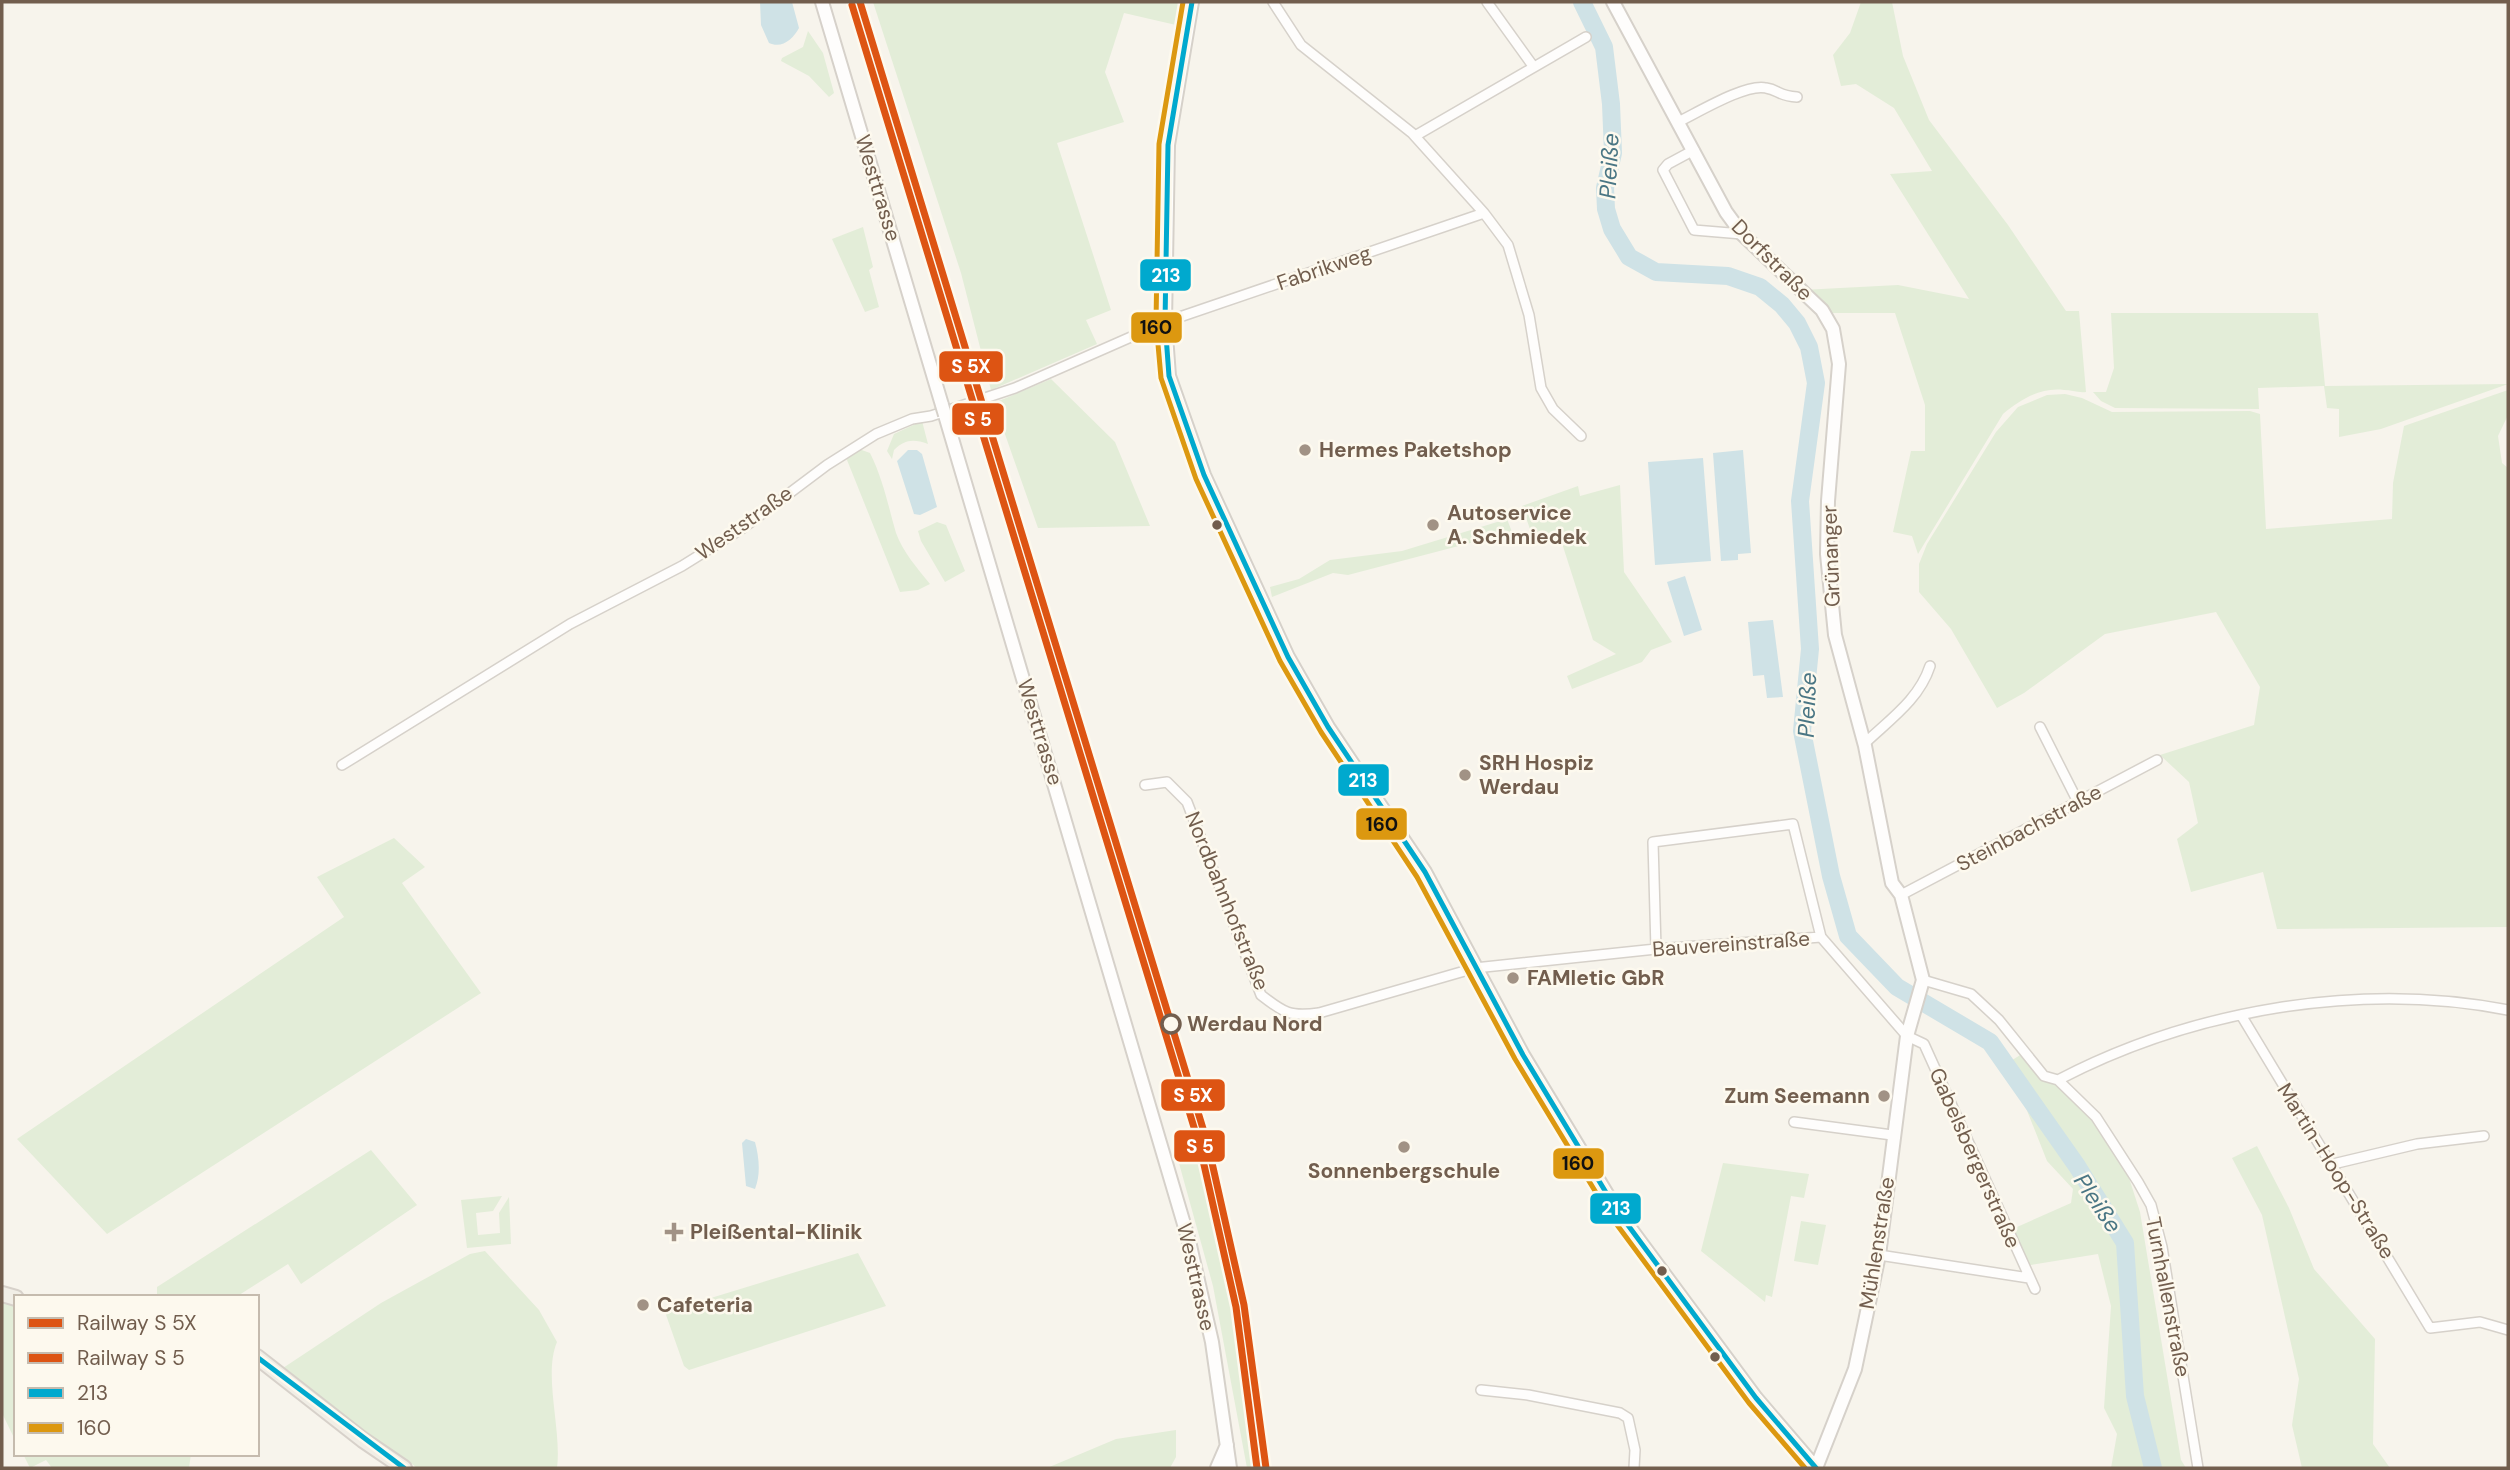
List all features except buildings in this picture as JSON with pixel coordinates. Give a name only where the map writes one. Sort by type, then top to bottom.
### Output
[{"type":"main road","points":[[259,1359],[363,1440],[404,1468]]},
{"type":"street","name":"Westtrasse","points":[[822,2],[1171,1178],[1205,1308],[1228,1441],[1230,1468]]},
{"type":"street","points":[[1192,2],[1168,145],[1165,322],[1169,376],[1204,475],[1243,566],[1288,657],[1328,727],[1425,872],[1475,968],[1616,1209],[1749,1390],[1817,1468]]},
{"type":"street","points":[[1273,2],[1285,24],[1314,58],[1361,90],[1415,136],[1484,213],[1508,246],[1529,315],[1541,388],[1553,409],[1581,436]]},
{"type":"street","points":[[1487,2],[1533,66]]},
{"type":"street","name":"Dorfstraße","points":[[1613,2],[1726,212],[1742,234],[1822,310],[1833,329],[1839,364]]},
{"type":"street","points":[[1415,136],[1586,37]]},
{"type":"street","points":[[1678,122],[1749,89],[1767,88],[1780,96],[1797,97]]},
{"type":"street","points":[[1694,150],[1668,164],[1663,170],[1689,225],[1699,232],[1742,234]]},
{"type":"street","name":"Fabrikweg","points":[[1165,322],[1484,213]]},
{"type":"street","name":"Weststraße","points":[[341,765],[570,624],[691,561],[865,440],[912,419],[931,416],[1015,388],[1165,322]]},
{"type":"street","name":"Grünanger","points":[[1839,364],[1828,501],[1827,554],[1835,635],[1864,744],[1892,883],[1901,895],[1922,985]]},
{"type":"street","points":[[1864,744],[1910,701],[1923,685],[1930,666]]},
{"type":"street","points":[[2040,727],[2078,802]]},
{"type":"street","name":"Steinbachstraße","points":[[1901,895],[2157,760]]},
{"type":"street","name":"Nordbahnhofstraße","points":[[1145,785],[1167,782],[1187,802],[1261,995],[1283,1012],[1297,1015],[1319,1013],[1475,968]]},
{"type":"street","points":[[1656,948],[1653,842],[1793,824],[1821,937]]},
{"type":"street","name":"Bauvereinstraße","points":[[1475,968],[1656,948],[1821,937]]},
{"type":"street","name":"Gabelsbergerstraße","points":[[1821,937],[1907,1036],[1924,1044],[2035,1289]]},
{"type":"street","name":"Mühlenstraße","points":[[1817,1468],[1855,1368],[1880,1255],[1892,1135],[1907,1036],[1922,985]]},
{"type":"street","name":"Turnhallenstraße","points":[[1922,985],[1971,995],[1999,1020],[2044,1076],[2058,1080],[2102,1126],[2151,1205],[2172,1306],[2198,1468]]},
{"type":"street","points":[[2058,1080],[2089,1063],[2192,1025],[2241,1015],[2399,998],[2508,1010]]},
{"type":"street","name":"Martin-Hoop-Straße","points":[[2241,1015],[2430,1328],[2480,1322],[2508,1330]]},
{"type":"street","points":[[1794,1122],[1892,1135]]},
{"type":"street","points":[[2333,1164],[2417,1144],[2484,1136]]},
{"type":"street","points":[[1880,1255],[2029,1278]]},
{"type":"street","points":[[1481,1390],[1528,1395],[1620,1413],[1628,1418],[1635,1450],[1634,1468]]},
{"type":"street","points":[[1217,1468],[1228,1441]]},
{"type":"green space","points":[[873,2],[1181,2],[1176,25],[1124,13],[1105,72],[1124,122],[1057,143],[1111,310],[1086,320],[1097,344],[991,390],[961,273]]},
{"type":"green space","points":[[1861,2],[1892,2],[1903,56],[1929,120],[2008,225],[2066,311],[2079,311],[2086,392],[2055,390],[2039,393],[2023,399],[2003,414],[1918,554],[1912,536],[1893,532],[1911,451],[1925,451],[1925,405],[1895,313],[1824,313],[1802,290],[1898,285],[1969,299],[1890,174],[1932,171],[1894,108],[1856,84],[1841,86],[1833,55],[1850,33]]},
{"type":"green space","points":[[808,31],[823,53],[834,93],[829,97],[809,76],[781,61],[803,47]]},
{"type":"green space","points":[[863,227],[873,267],[869,270],[879,307],[865,312],[832,239]]},
{"type":"green space","points":[[2111,313],[2318,313],[2325,386],[2508,384],[2381,429],[2339,437],[2339,409],[2327,408],[2324,386],[2258,388],[2259,409],[2115,408],[2101,401],[2093,392],[2106,392],[2114,368]]},
{"type":"green space","points":[[1051,379],[1115,442],[1150,526],[1038,528],[994,403]]},
{"type":"green space","points":[[2508,390],[2508,415],[2498,436],[2502,463],[2508,468],[2508,927],[2277,929],[2263,872],[2191,892],[2177,839],[2198,823],[2189,782],[2160,755],[2254,725],[2260,687],[2216,612],[2105,634],[2024,693],[1997,708],[1951,629],[1919,592],[1919,564],[1927,544],[1996,432],[2018,407],[2047,395],[2065,394],[2082,398],[2112,412],[2250,411],[2260,414],[2266,529],[2392,519],[2393,483],[2404,426]]},
{"type":"green space","points":[[922,421],[928,444],[906,442],[894,450],[892,459],[887,451],[894,434]]},
{"type":"green space","points":[[859,449],[870,453],[882,482],[899,540],[930,584],[918,590],[900,592],[845,455]]},
{"type":"green space","points":[[1620,485],[1624,572],[1672,642],[1651,650],[1642,662],[1572,689],[1567,676],[1616,654],[1593,640],[1559,534],[1532,535],[1522,506],[1578,486],[1580,496]]},
{"type":"green space","points":[[1507,519],[1512,532],[1348,575],[1333,573],[1272,597],[1270,587],[1299,579],[1330,560],[1402,551]]},
{"type":"green space","points":[[937,522],[946,525],[965,571],[945,582],[918,531]]},
{"type":"green space","points":[[394,838],[425,867],[402,883],[481,993],[107,1234],[17,1139],[344,917],[317,877]]},
{"type":"green space","points":[[2025,1052],[2044,1076],[2058,1080],[2120,1150],[2140,1212],[2181,1460],[2186,1468],[2111,1468],[2117,1434],[2104,1408],[2111,1306],[2098,1254],[2024,1266],[2008,1231],[2071,1203],[2073,1189],[2047,1161],[2011,1070],[2006,1064]]},
{"type":"green space","points":[[1201,1144],[1238,1305],[1261,1468],[1247,1468],[1213,1286],[1177,1156]]},
{"type":"green space","points":[[2257,1146],[2289,1208],[2314,1269],[2375,1339],[2373,1444],[2390,1468],[2302,1468],[2292,1425],[2299,1379],[2262,1215],[2232,1158]]},
{"type":"green space","points":[[371,1150],[417,1205],[301,1284],[288,1264],[239,1295],[157,1295],[157,1287]]},
{"type":"green space","points":[[1723,1163],[1809,1174],[1804,1198],[1791,1196],[1772,1297],[1766,1295],[1765,1302],[1701,1251]]},
{"type":"green space","points":[[502,1196],[493,1211],[476,1213],[478,1235],[500,1233],[499,1213],[509,1197],[511,1244],[467,1248],[461,1200]]},
{"type":"green space","points":[[1801,1221],[1826,1225],[1818,1265],[1794,1261]]},
{"type":"green space","points":[[485,1251],[539,1310],[557,1342],[553,1355],[552,1386],[557,1468],[417,1468],[403,1457],[387,1451],[283,1368],[381,1303],[470,1254]]},
{"type":"green space","points":[[858,1253],[886,1306],[689,1370],[684,1366],[665,1312]]},
{"type":"green space","points":[[2,1299],[14,1302],[14,1438],[2,1413]]},
{"type":"green space","points":[[1176,1430],[1176,1457],[1170,1468],[1047,1468],[1116,1439]]},
{"type":"green space","points":[[24,1456],[191,1456],[189,1468],[52,1468],[46,1460],[30,1468]]},
{"type":"shaded area","points":[[760,2],[792,2],[799,28],[794,36],[783,44],[769,43],[761,25]]},
{"type":"shaded area","points":[[908,450],[917,450],[922,454],[937,507],[920,515],[914,514],[897,461]]},
{"type":"shaded area","points":[[1743,450],[1751,553],[1738,554],[1738,560],[1721,561],[1713,453]]},
{"type":"shaded area","points":[[1703,458],[1711,561],[1655,565],[1648,462]]},
{"type":"shaded area","points":[[1685,576],[1702,630],[1684,636],[1667,582]]},
{"type":"shaded area","points":[[1773,620],[1783,697],[1767,698],[1764,675],[1753,676],[1748,622]]},
{"type":"shaded area","points":[[746,1139],[755,1142],[758,1154],[759,1171],[755,1189],[746,1186],[742,1143]]},
{"type":"waterway","name":"Pleiße","points":[[1582,2],[1604,47],[1611,104],[1613,153],[1605,188],[1606,209],[1612,229],[1629,257],[1656,272],[1728,276],[1760,287],[1782,305],[1797,323],[1809,347],[1816,383],[1800,501],[1810,649],[1802,731],[1831,876],[1848,936],[1897,987],[1990,1042],[2077,1166],[2125,1243],[2135,1396],[2153,1468]]},
{"type":"transit line","points":[[860,2],[1208,1145],[1244,1305],[1266,1468]]},
{"type":"transit line","name":"160","points":[[1183,2],[1159,144],[1156,322],[1161,378],[1196,479],[1280,661],[1321,732],[1417,877],[1515,1059],[1609,1214],[1749,1403],[1805,1468]]},
{"type":"transit line","name":"213","points":[[1192,2],[1168,145],[1165,322],[1169,376],[1204,475],[1288,657],[1328,727],[1425,872],[1523,1055],[1616,1209],[1756,1398],[1816,1468]]},
{"type":"transit line","points":[[852,5],[1200,1147],[1236,1307],[1257,1468]]},
{"type":"transit line","name":"213","points":[[259,1359],[404,1468]]},
{"type":"place","name":"Hermes Paketshop","points":[[1305,450]]},
{"type":"place","name":"Autoservice A. Schmiedek","points":[[1433,525]]},
{"type":"place","name":"SRH Hospiz Werdau","points":[[1465,775]]},
{"type":"place","name":"FAMletic GbR","points":[[1513,978]]},
{"type":"place","name":"Werdau Nord","points":[[1171,1024]]},
{"type":"place","name":"Zum Seemann","points":[[1884,1096]]},
{"type":"place","name":"Sonnenbergschule","points":[[1404,1147]]},
{"type":"place","name":"Pleißental-Klinik","points":[[674,1232]]},
{"type":"place","name":"Cafeteria","points":[[643,1305]]}]
